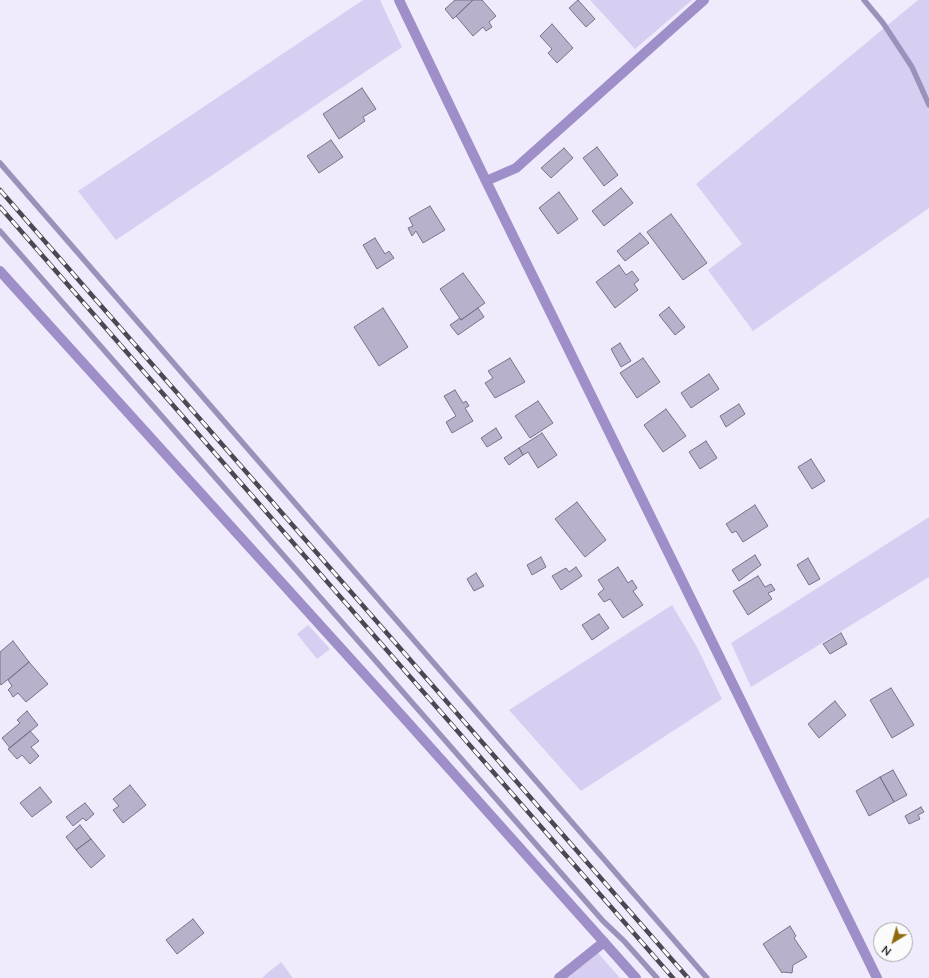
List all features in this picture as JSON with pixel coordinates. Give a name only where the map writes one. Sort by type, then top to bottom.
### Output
[{"type":"street","points":[[399,0],[486,182],[877,978]]},
{"type":"street","points":[[486,182],[516,168],[704,0]]},
{"type":"street","points":[[0,270],[636,978]]},
{"type":"street","points":[[558,978],[604,942]]},
{"type":"shaded area","points":[[363,0],[380,0],[402,47],[116,240],[78,191]]},
{"type":"shaded area","points":[[590,0],[692,0],[635,49]]},
{"type":"shaded area","points":[[918,0],[929,0],[929,208],[753,331],[708,270],[742,244],[696,184]]},
{"type":"shaded area","points":[[929,517],[929,577],[751,687],[731,643]]},
{"type":"shaded area","points":[[672,605],[697,647],[722,699],[581,791],[509,710]]},
{"type":"shaded area","points":[[308,625],[330,649],[317,659],[297,634]]},
{"type":"shaded area","points":[[598,953],[620,978],[567,978]]},
{"type":"shaded area","points":[[281,962],[293,978],[262,978],[265,975]]},
{"type":"building","points":[[455,0],[473,0],[453,19],[445,9]]},
{"type":"building","points":[[473,0],[482,0],[496,16],[489,22],[492,27],[486,31],[483,27],[473,36],[456,16]]},
{"type":"building","points":[[578,0],[595,19],[586,27],[569,8]]},
{"type":"building","points":[[552,24],[573,48],[557,63],[548,53],[552,49],[540,36]]},
{"type":"building","points":[[362,88],[376,109],[363,117],[365,121],[339,139],[323,114]]},
{"type":"building","points":[[331,140],[343,157],[319,173],[307,156]]},
{"type":"building","points":[[597,147],[618,175],[604,186],[583,158]]},
{"type":"building","points":[[564,148],[573,158],[551,178],[541,168]]},
{"type":"building","points":[[621,188],[633,203],[604,226],[592,211]]},
{"type":"building","points":[[559,192],[578,219],[558,234],[539,208]]},
{"type":"building","points":[[430,206],[445,230],[423,243],[416,231],[412,236],[408,228],[413,226],[409,218]]},
{"type":"building","points":[[671,214],[707,263],[683,280],[647,232]]},
{"type":"building","points":[[640,233],[649,243],[625,261],[617,251]]},
{"type":"building","points":[[375,238],[385,254],[389,251],[394,258],[377,269],[363,245]]},
{"type":"building","points":[[619,265],[626,275],[632,271],[639,280],[634,284],[638,290],[615,308],[596,282]]},
{"type":"building","points":[[463,273],[485,303],[461,320],[440,289]]},
{"type":"building","points":[[669,307],[685,327],[675,335],[659,315]]},
{"type":"building","points":[[383,308],[408,347],[379,366],[354,327]]},
{"type":"building","points":[[478,308],[484,317],[458,335],[450,325],[460,318],[461,320]]},
{"type":"building","points":[[620,343],[631,361],[621,367],[611,349]]},
{"type":"building","points":[[510,358],[525,382],[495,398],[485,383],[493,378],[488,371]]},
{"type":"building","points":[[643,358],[660,382],[637,398],[620,373]]},
{"type":"building","points":[[709,374],[719,389],[691,408],[681,393]]},
{"type":"building","points":[[455,390],[463,403],[466,401],[469,406],[465,408],[473,421],[452,433],[446,422],[456,416],[444,396]]},
{"type":"building","points":[[538,401],[553,423],[530,438],[515,416]]},
{"type":"building","points":[[739,404],[745,414],[726,427],[720,416]]},
{"type":"building","points":[[666,409],[686,436],[663,452],[644,425]]},
{"type":"building","points":[[496,428],[502,438],[487,447],[481,438]]},
{"type":"building","points":[[542,433],[557,455],[538,468],[528,452],[523,455],[519,448]]},
{"type":"building","points":[[706,441],[717,458],[700,469],[689,452]]},
{"type":"building","points":[[519,448],[523,455],[509,465],[504,458]]},
{"type":"building","points":[[811,459],[825,481],[812,489],[798,467]]},
{"type":"building","points":[[577,502],[606,540],[585,557],[555,519]]},
{"type":"building","points":[[755,505],[768,526],[743,542],[736,531],[732,533],[726,524]]},
{"type":"building","points":[[755,555],[761,565],[739,581],[732,570]]},
{"type":"building","points":[[541,557],[546,567],[532,575],[527,565]]},
{"type":"building","points":[[808,558],[820,579],[809,585],[797,565]]},
{"type":"building","points":[[576,567],[582,576],[561,590],[552,576],[566,568],[569,572]]},
{"type":"building","points":[[618,567],[628,583],[632,580],[637,588],[633,591],[643,605],[623,618],[610,599],[604,602],[598,594],[604,589],[598,580]]},
{"type":"building","points":[[476,573],[484,586],[474,591],[467,579]]},
{"type":"building","points":[[758,576],[765,587],[771,584],[775,590],[768,593],[772,599],[748,615],[733,591]]},
{"type":"building","points":[[599,614],[609,628],[592,640],[582,625]]},
{"type":"building","points":[[841,633],[847,644],[830,654],[823,644]]},
{"type":"building","points":[[13,641],[29,662],[1,685],[0,652]]},
{"type":"building","points":[[29,662],[48,684],[26,702],[18,693],[13,697],[8,690],[12,686],[8,680]]},
{"type":"building","points":[[891,688],[914,725],[892,738],[870,700]]},
{"type":"building","points":[[835,701],[846,715],[819,738],[808,724]]},
{"type":"building","points":[[27,711],[38,725],[10,748],[2,738],[20,723],[17,720]]},
{"type":"building","points":[[30,731],[39,741],[31,747],[39,756],[30,764],[22,755],[17,759],[8,749]]},
{"type":"building","points":[[893,770],[907,795],[894,802],[880,777]]},
{"type":"building","points":[[880,777],[894,802],[869,816],[856,791]]},
{"type":"building","points":[[130,785],[146,805],[123,823],[113,810],[119,806],[113,799]]},
{"type":"building","points":[[40,787],[52,802],[32,817],[20,803]]},
{"type":"building","points":[[85,803],[94,814],[86,821],[83,818],[73,826],[66,817]]},
{"type":"building","points":[[921,807],[924,812],[918,815],[920,819],[909,824],[905,816]]},
{"type":"building","points":[[80,825],[91,839],[76,850],[66,837]]},
{"type":"building","points":[[91,839],[105,856],[91,868],[76,850]]},
{"type":"building","points":[[193,919],[204,933],[177,954],[166,940]]},
{"type":"building","points":[[790,926],[796,936],[794,938],[807,957],[793,965],[792,973],[782,973],[763,944]]},
{"type":"waterway","points":[[864,0],[883,23],[912,67],[929,105]]},
{"type":"waterway","points":[[0,163],[707,978]]},
{"type":"waterway","points":[[0,231],[603,921],[624,941],[657,978]]},
{"type":"railway","points":[[0,190],[688,978]]},
{"type":"railway","points":[[0,207],[673,978]]}]
